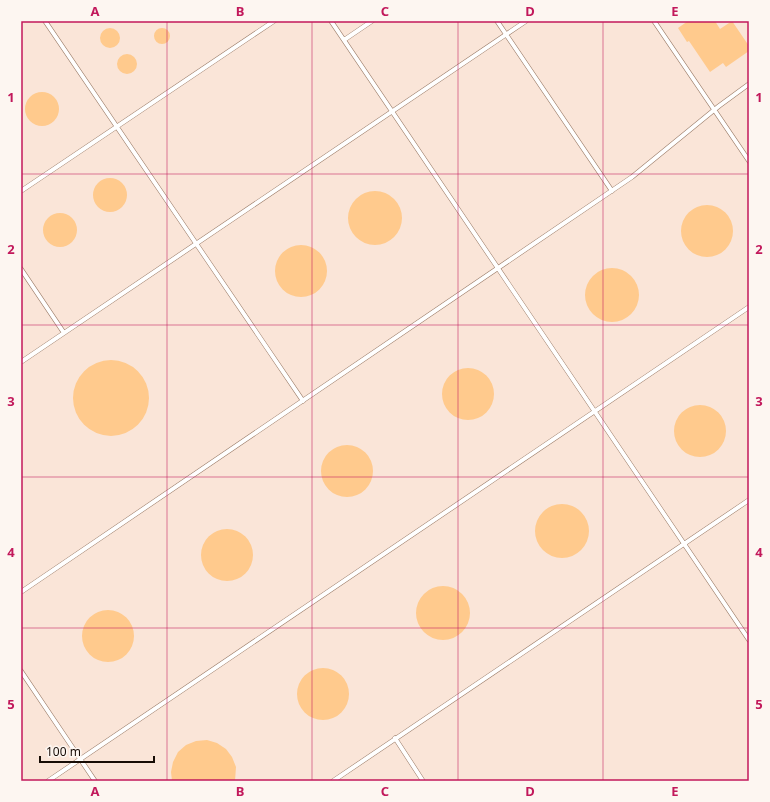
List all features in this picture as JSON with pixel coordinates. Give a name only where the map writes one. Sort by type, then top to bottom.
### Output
[{"type":"lane","points":[[45,21],[303,401]]},
{"type":"lane","points":[[21,191],[274,21]]},
{"type":"lane","points":[[331,21],[749,640]]},
{"type":"lane","points":[[344,40],[372,21]]},
{"type":"lane","points":[[497,21],[612,191]]},
{"type":"lane","points":[[21,362],[526,21]]},
{"type":"lane","points":[[654,21],[749,161]]},
{"type":"lane","points":[[21,592],[612,191],[642,170],[714,110],[749,84]]},
{"type":"lane","points":[[21,269],[64,333]]},
{"type":"lane","points":[[48,781],[749,307]]},
{"type":"lane","points":[[333,781],[749,500]]},
{"type":"lane","points":[[21,671],[95,781]]},
{"type":"lane","points":[[395,738],[423,781]]},
{"type":"building","points":[[688,21],[715,21],[720,29],[732,21],[749,46],[749,51],[726,67],[723,63],[710,72],[689,41],[687,42],[678,28]]},
{"type":"building","points":[[110,28],[117,31],[120,38],[117,45],[110,48],[103,45],[100,38],[103,31]]},
{"type":"building","points":[[162,28],[169,33],[170,36],[165,43],[162,44],[155,39],[154,36],[159,29]]},
{"type":"building","points":[[127,54],[134,57],[137,64],[134,71],[127,74],[120,71],[117,64],[120,57]]},
{"type":"building","points":[[39,92],[45,92],[49,93],[56,99],[59,109],[58,116],[52,123],[45,126],[39,126],[35,125],[28,119],[25,112],[25,106],[26,102],[32,95]]},
{"type":"building","points":[[107,178],[113,178],[117,179],[124,185],[127,195],[126,202],[120,209],[113,212],[107,212],[103,211],[96,205],[93,198],[93,192],[94,188],[100,181]]},
{"type":"building","points":[[375,191],[385,193],[394,199],[400,208],[402,218],[400,228],[394,237],[385,243],[375,245],[365,243],[356,237],[350,228],[348,218],[350,208],[356,199],[365,193]]},
{"type":"building","points":[[702,205],[712,205],[722,209],[729,216],[733,226],[733,236],[729,246],[722,253],[712,257],[702,257],[692,253],[685,246],[681,236],[681,226],[685,216],[692,209]]},
{"type":"building","points":[[57,213],[63,213],[67,214],[74,220],[77,230],[76,237],[70,244],[63,247],[57,247],[53,246],[46,240],[43,233],[43,227],[44,223],[50,216]]},
{"type":"building","points":[[296,245],[306,245],[320,252],[327,266],[327,276],[320,290],[306,297],[296,297],[286,293],[279,286],[275,276],[275,266],[279,256],[286,249]]},
{"type":"building","points":[[612,268],[622,270],[631,276],[637,285],[639,295],[637,305],[631,314],[622,320],[612,322],[602,320],[593,314],[587,305],[585,295],[587,285],[593,276],[602,270]]},
{"type":"building","points":[[104,360],[118,360],[132,366],[143,377],[149,391],[149,405],[146,413],[138,425],[132,430],[118,436],[104,436],[90,430],[79,419],[73,405],[73,391],[79,377],[90,366]]},
{"type":"building","points":[[463,368],[473,368],[487,375],[494,389],[494,399],[487,413],[473,420],[463,420],[453,416],[446,409],[442,399],[442,389],[446,379],[453,372]]},
{"type":"building","points":[[695,405],[705,405],[719,412],[726,426],[726,436],[719,450],[705,457],[695,457],[685,453],[678,446],[674,436],[674,426],[678,416],[685,409]]},
{"type":"building","points":[[342,445],[352,445],[362,449],[369,456],[373,466],[373,476],[369,486],[362,493],[352,497],[342,497],[332,493],[325,486],[321,476],[321,466],[325,456],[332,449]]},
{"type":"building","points":[[562,504],[572,506],[581,512],[587,521],[589,531],[587,541],[581,550],[572,556],[562,558],[552,556],[543,550],[537,541],[535,531],[537,521],[543,512],[552,506]]},
{"type":"building","points":[[222,529],[232,529],[246,536],[253,550],[253,560],[246,574],[232,581],[222,581],[212,577],[205,570],[201,560],[201,550],[205,540],[212,533]]},
{"type":"building","points":[[443,586],[453,588],[462,594],[468,603],[470,613],[468,623],[462,632],[453,638],[443,640],[433,638],[424,632],[418,623],[416,613],[418,603],[424,594],[433,588]]},
{"type":"building","points":[[103,610],[113,610],[123,614],[130,621],[134,631],[134,641],[130,651],[123,658],[113,662],[103,662],[93,658],[86,651],[82,641],[82,631],[86,621],[93,614]]},
{"type":"building","points":[[318,668],[328,668],[338,672],[345,679],[349,689],[349,699],[345,709],[338,716],[328,720],[318,720],[308,716],[301,709],[297,699],[297,689],[301,679],[308,672]]},
{"type":"building","points":[[207,740],[217,743],[226,749],[232,757],[236,767],[235,781],[172,781],[171,772],[173,762],[178,752],[186,745],[196,741]]}]
